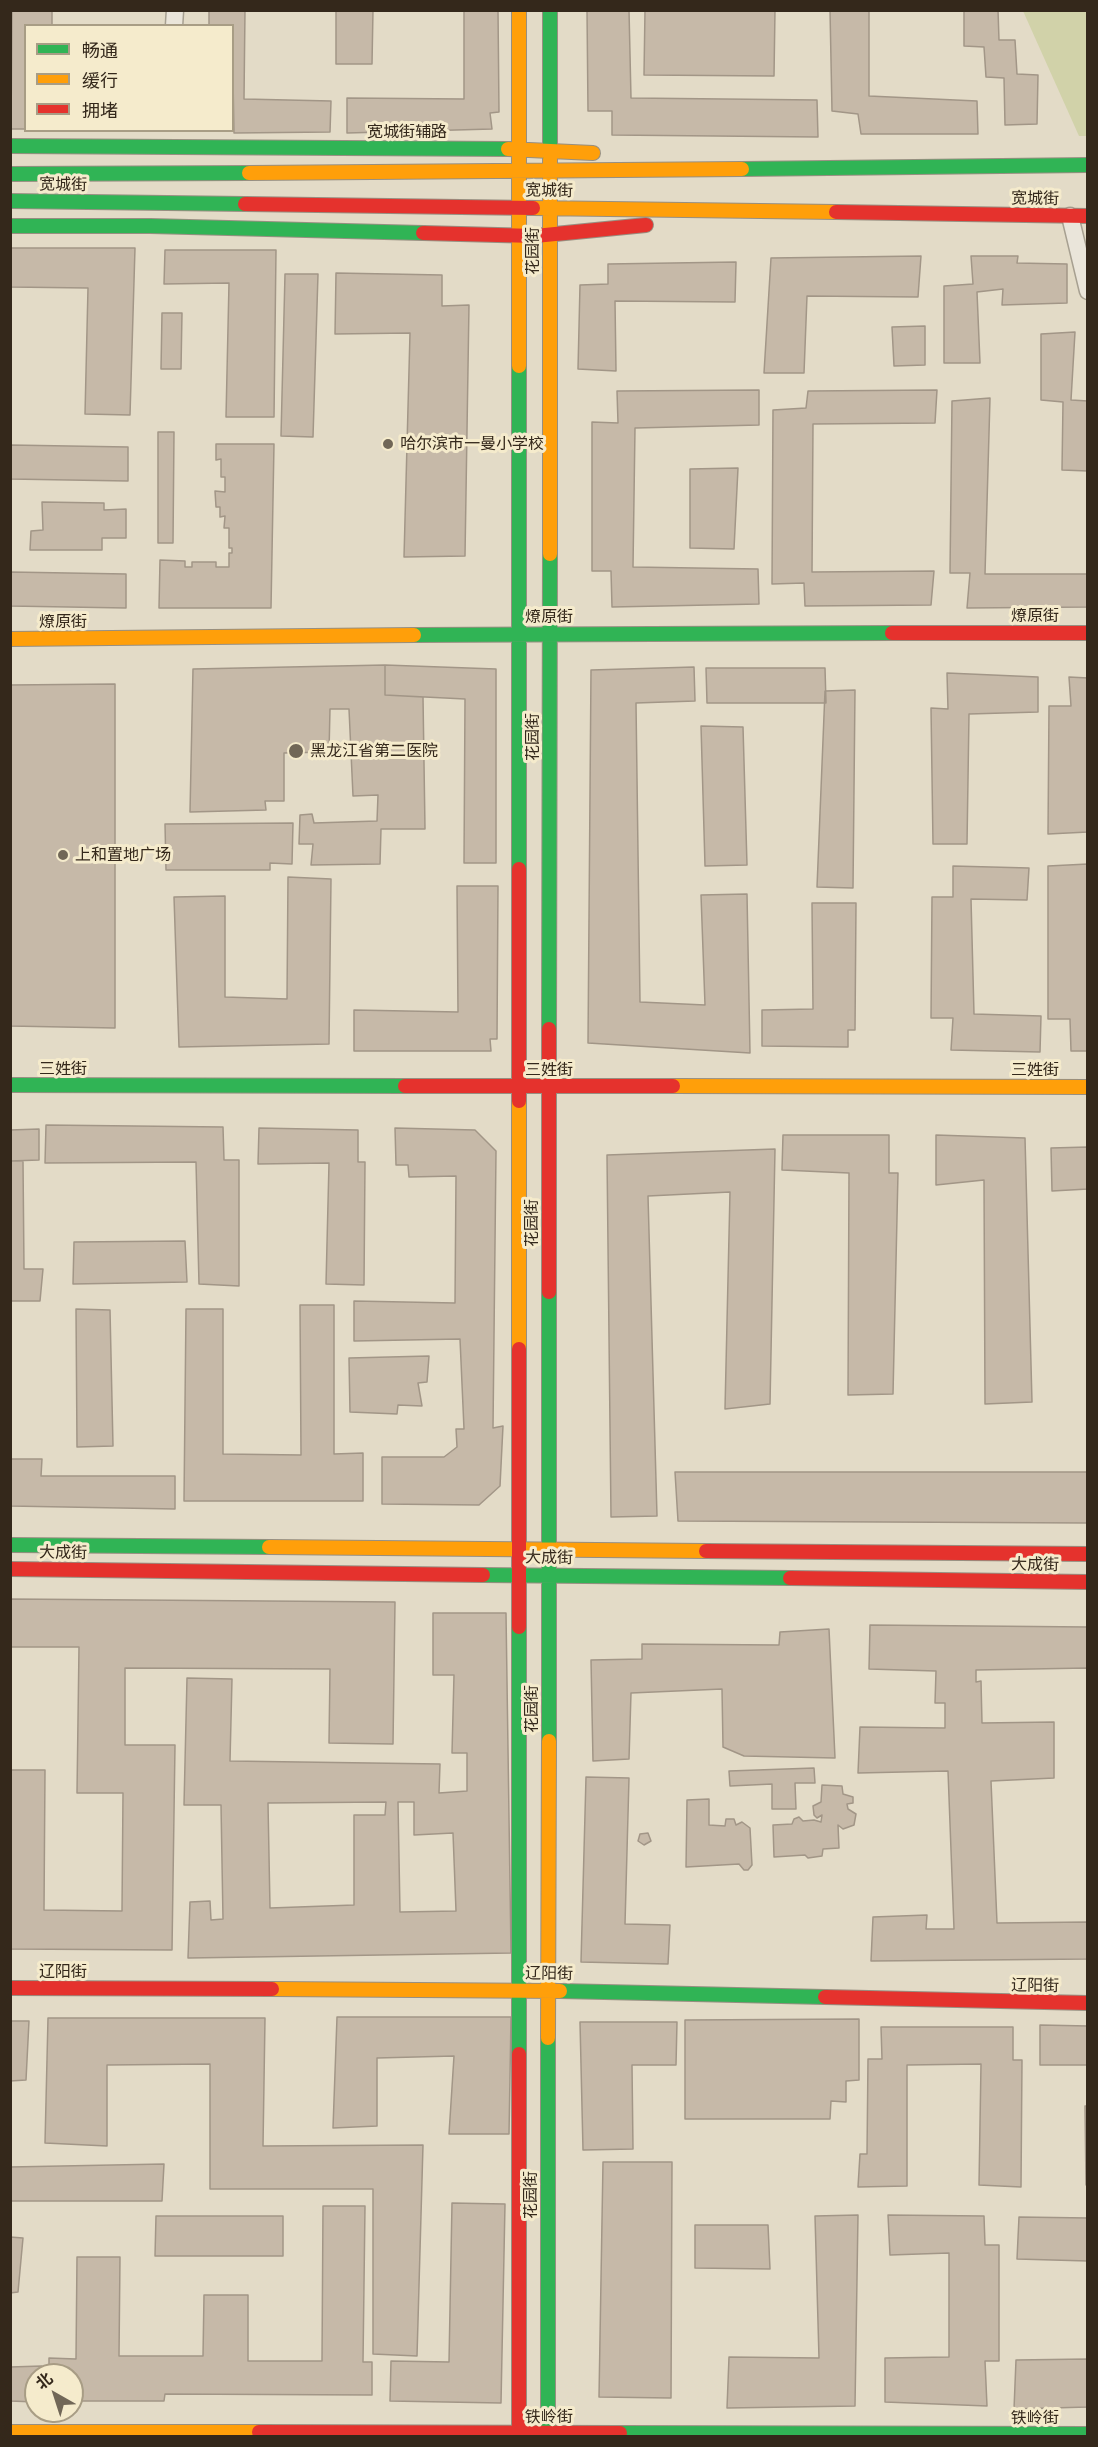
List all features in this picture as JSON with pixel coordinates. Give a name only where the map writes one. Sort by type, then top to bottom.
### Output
[{"type":"main road","name":"花园街","points":[[519,10],[519,2435]]},
{"type":"main road","name":"花园街","points":[[548,2435],[550,10]]},
{"type":"main road","name":"宽城街辅路","points":[[10,146],[174,138],[550,150],[607,154]]},
{"type":"main road","points":[[630,156],[802,168]]},
{"type":"main road","name":"宽城街","points":[[10,174],[519,172],[1088,165]]},
{"type":"main road","name":"宽城街","points":[[10,201],[1088,216]]},
{"type":"main road","points":[[10,226],[150,225],[519,235],[796,212]]},
{"type":"main road","name":"燎原街","points":[[10,639],[519,634],[1088,633]]},
{"type":"main road","name":"三姓街","points":[[10,1085],[1088,1087]]},
{"type":"main road","name":"大成街","points":[[10,1545],[1088,1554]]},
{"type":"main road","name":"大成街","points":[[10,1569],[1088,1582]]},
{"type":"main road","name":"辽阳街","points":[[10,1988],[548,1990],[1088,2003]]},
{"type":"main road","name":"铁岭街","points":[[10,2432],[519,2435],[1088,2434]]},
{"type":"street","points":[[1070,216],[1088,291]]},
{"type":"green space","points":[[1023,11],[1087,11],[1087,136],[1079,136]]},
{"type":"building","points":[[12,10],[52,10],[52,24],[24,24],[24,129],[11,129]]},
{"type":"building","points":[[209,10],[245,10],[244,99],[331,101],[330,132],[234,133],[234,24],[209,24]]},
{"type":"building","points":[[336,10],[373,10],[372,64],[336,64]]},
{"type":"building","points":[[464,10],[498,10],[499,112],[490,113],[492,129],[347,133],[347,98],[464,99]]},
{"type":"building","points":[[587,10],[629,10],[631,98],[817,100],[818,137],[612,135],[612,111],[588,111]]},
{"type":"building","points":[[645,10],[775,10],[774,76],[644,75]]},
{"type":"building","points":[[830,10],[869,10],[869,96],[977,101],[978,134],[861,134],[858,114],[832,111]]},
{"type":"building","points":[[964,10],[998,10],[999,40],[1015,40],[1017,74],[1038,75],[1037,124],[1005,125],[1004,78],[986,77],[984,47],[964,46]]},
{"type":"building","points":[[10,248],[135,248],[130,415],[85,414],[88,288],[10,287]]},
{"type":"building","points":[[165,250],[276,250],[274,417],[226,417],[229,283],[164,284]]},
{"type":"building","points":[[921,256],[918,297],[807,296],[804,373],[764,373],[771,258]]},
{"type":"building","points":[[971,256],[1018,256],[1017,263],[1067,264],[1067,303],[1002,305],[1003,289],[977,292],[980,363],[944,363],[944,286],[973,284]]},
{"type":"building","points":[[736,262],[735,302],[615,301],[616,371],[578,369],[580,285],[608,284],[608,264]]},
{"type":"building","name":"哈尔滨市一曼小学校","points":[[336,273],[442,275],[442,306],[469,305],[465,556],[404,557],[410,333],[335,334]]},
{"type":"building","points":[[285,274],[318,274],[313,437],[281,436]]},
{"type":"building","points":[[162,313],[182,313],[181,369],[161,369]]},
{"type":"building","points":[[925,326],[925,365],[894,366],[892,327]]},
{"type":"building","points":[[1075,332],[1071,400],[1088,401],[1088,471],[1062,470],[1063,402],[1041,400],[1041,334]]},
{"type":"building","points":[[759,390],[759,425],[635,428],[633,567],[758,569],[759,604],[612,607],[611,571],[592,571],[592,422],[618,423],[617,391]]},
{"type":"building","points":[[937,390],[935,423],[813,424],[812,572],[934,571],[931,605],[805,606],[804,583],[772,584],[773,410],[806,408],[808,391]]},
{"type":"building","points":[[990,398],[985,574],[1088,574],[1088,607],[967,608],[970,573],[950,573],[952,401]]},
{"type":"building","points":[[158,432],[174,432],[173,543],[158,543]]},
{"type":"building","points":[[216,444],[274,444],[271,608],[159,608],[160,560],[185,561],[185,567],[192,567],[192,562],[216,562],[216,567],[229,567],[229,553],[232,553],[232,548],[229,548],[229,528],[224,528],[225,516],[220,517],[220,507],[216,507],[215,491],[225,492],[225,477],[221,477],[221,459],[216,460]]},
{"type":"building","points":[[10,445],[128,447],[128,481],[10,479]]},
{"type":"building","points":[[738,468],[734,549],[690,548],[690,469]]},
{"type":"building","points":[[42,502],[104,503],[104,510],[126,509],[126,538],[102,538],[102,550],[30,550],[31,531],[43,530]]},
{"type":"building","points":[[10,572],[126,574],[126,608],[10,606]]},
{"type":"building","points":[[385,665],[496,669],[496,863],[464,863],[465,699],[385,695]]},
{"type":"building","name":"黑龙江省第二医院","points":[[385,665],[385,695],[423,697],[425,829],[381,829],[380,864],[311,865],[313,844],[299,844],[300,815],[312,814],[314,823],[377,821],[378,795],[353,796],[349,709],[330,709],[329,752],[284,753],[284,801],[265,801],[266,810],[190,812],[193,669]]},
{"type":"building","points":[[694,667],[695,701],[636,703],[640,1002],[705,1005],[701,895],[747,894],[750,1053],[588,1043],[591,670]]},
{"type":"building","points":[[706,668],[825,668],[826,703],[707,703]]},
{"type":"building","points":[[947,673],[1038,677],[1038,712],[969,714],[967,844],[933,844],[931,708],[948,709]]},
{"type":"building","points":[[1069,677],[1088,678],[1088,832],[1048,834],[1049,706],[1071,706]]},
{"type":"building","name":"上和置地广场","points":[[115,684],[115,1028],[10,1026],[10,685]]},
{"type":"building","points":[[855,690],[853,888],[817,887],[825,691]]},
{"type":"building","points":[[701,726],[743,727],[747,865],[705,866]]},
{"type":"building","points":[[293,823],[292,864],[270,863],[270,870],[166,870],[165,824]]},
{"type":"building","points":[[1088,864],[1088,1051],[1071,1051],[1070,1019],[1048,1019],[1048,866]]},
{"type":"building","points":[[953,866],[1029,868],[1027,900],[971,899],[974,1014],[1041,1016],[1040,1052],[951,1050],[953,1018],[931,1018],[932,897],[953,897]]},
{"type":"building","points":[[288,877],[331,879],[329,1044],[179,1047],[174,897],[225,896],[225,997],[287,999]]},
{"type":"building","points":[[457,886],[498,886],[497,1039],[490,1039],[491,1051],[354,1051],[354,1010],[458,1012]]},
{"type":"building","points":[[812,903],[856,903],[855,1030],[848,1030],[848,1047],[762,1046],[762,1010],[813,1009]]},
{"type":"building","points":[[46,1125],[223,1127],[224,1160],[239,1160],[239,1286],[199,1284],[196,1162],[45,1163]]},
{"type":"building","points":[[259,1128],[358,1130],[358,1162],[365,1162],[364,1285],[326,1284],[329,1163],[258,1164]]},
{"type":"building","points":[[395,1128],[475,1130],[496,1151],[493,1428],[503,1426],[500,1486],[479,1505],[382,1504],[382,1457],[444,1457],[457,1447],[456,1429],[464,1429],[460,1339],[354,1341],[354,1301],[455,1303],[456,1176],[409,1177],[408,1165],[396,1165]]},
{"type":"building","points":[[39,1129],[39,1160],[10,1161],[10,1130]]},
{"type":"building","points":[[783,1135],[889,1135],[889,1173],[898,1173],[893,1394],[848,1395],[849,1173],[782,1170]]},
{"type":"building","points":[[936,1135],[1025,1138],[1032,1402],[985,1404],[984,1180],[936,1185]]},
{"type":"building","points":[[1088,1147],[1088,1189],[1052,1191],[1051,1148]]},
{"type":"building","points":[[775,1149],[770,1404],[725,1409],[730,1192],[648,1196],[657,1516],[611,1517],[607,1155]]},
{"type":"building","points":[[10,1161],[23,1161],[24,1269],[43,1269],[40,1301],[10,1301]]},
{"type":"building","points":[[185,1241],[187,1282],[73,1284],[74,1242]]},
{"type":"building","points":[[300,1305],[334,1305],[334,1454],[363,1453],[363,1501],[184,1501],[186,1309],[223,1309],[223,1454],[301,1455]]},
{"type":"building","points":[[76,1309],[110,1310],[113,1446],[77,1447]]},
{"type":"building","points":[[429,1356],[427,1382],[418,1383],[422,1406],[398,1405],[397,1414],[350,1412],[349,1358]]},
{"type":"building","points":[[10,1459],[42,1459],[41,1476],[175,1476],[175,1509],[10,1506]]},
{"type":"building","points":[[675,1472],[1088,1472],[1088,1523],[678,1521]]},
{"type":"building","points":[[10,1599],[395,1602],[393,1744],[329,1743],[330,1669],[125,1668],[125,1745],[175,1745],[172,1950],[10,1949],[10,1770],[45,1770],[44,1910],[122,1911],[123,1793],[77,1793],[79,1647],[10,1647]]},
{"type":"building","points":[[433,1613],[506,1613],[511,1953],[188,1958],[190,1902],[210,1901],[211,1920],[223,1919],[221,1805],[184,1805],[187,1678],[232,1679],[230,1761],[440,1764],[439,1793],[467,1791],[467,1753],[452,1753],[454,1675],[433,1675]],"holes":[[[386,1802],[385,1815],[354,1815],[354,1905],[270,1908],[268,1803]],[[398,1802],[414,1802],[414,1835],[453,1833],[456,1911],[400,1912]]]},
{"type":"building","points":[[870,1625],[1088,1627],[1088,1698],[1087,1668],[976,1670],[976,1682],[981,1681],[982,1723],[1054,1722],[1054,1778],[991,1781],[997,1923],[1088,1922],[1088,1959],[871,1961],[873,1917],[927,1915],[926,1929],[954,1929],[948,1771],[858,1773],[860,1727],[945,1728],[945,1703],[935,1703],[936,1671],[869,1669]]},
{"type":"building","points":[[829,1629],[835,1758],[744,1756],[723,1747],[722,1689],[631,1693],[629,1759],[593,1761],[591,1660],[642,1659],[642,1644],[779,1645],[780,1632]]},
{"type":"building","points":[[814,1768],[815,1783],[795,1783],[796,1809],[772,1809],[772,1784],[730,1786],[729,1771]]},
{"type":"building","points":[[586,1777],[629,1778],[625,1924],[670,1925],[668,1964],[581,1962]]},
{"type":"building","points":[[822,1785],[842,1786],[843,1794],[853,1797],[853,1803],[847,1804],[848,1809],[856,1814],[854,1825],[843,1829],[838,1825],[839,1848],[823,1849],[822,1856],[808,1858],[805,1855],[774,1857],[773,1825],[792,1824],[794,1819],[799,1817],[803,1821],[821,1822],[822,1815],[817,1818],[814,1815],[813,1806],[821,1802]]},
{"type":"building","points":[[709,1799],[709,1825],[725,1826],[726,1819],[734,1819],[736,1825],[742,1822],[750,1828],[752,1865],[748,1870],[744,1870],[739,1864],[686,1867],[687,1800]]},
{"type":"building","points":[[648,1833],[651,1841],[644,1845],[638,1841],[640,1834]]},
{"type":"building","points":[[337,2017],[511,2017],[509,2134],[449,2134],[454,2056],[377,2058],[377,2126],[333,2128]]},
{"type":"building","points":[[48,2018],[265,2018],[263,2146],[423,2145],[417,2356],[373,2354],[373,2189],[210,2189],[210,2064],[107,2065],[107,2146],[45,2143]]},
{"type":"building","points":[[859,2019],[859,2080],[846,2081],[846,2102],[831,2101],[830,2119],[685,2119],[685,2020]]},
{"type":"building","points":[[10,2021],[29,2021],[26,2080],[10,2081]]},
{"type":"building","points":[[580,2022],[677,2022],[676,2065],[632,2065],[633,2149],[583,2150]]},
{"type":"building","points":[[1040,2025],[1088,2026],[1088,2065],[1040,2065]]},
{"type":"building","points":[[881,2027],[1013,2027],[1013,2060],[1022,2060],[1021,2187],[979,2185],[981,2064],[907,2065],[907,2186],[858,2187],[860,2154],[867,2154],[868,2059],[882,2059]]},
{"type":"building","points":[[1085,2106],[1088,2106],[1088,2185],[1086,2185]]},
{"type":"building","points":[[603,2162],[672,2162],[671,2398],[599,2397]]},
{"type":"building","points":[[164,2164],[162,2201],[10,2201],[10,2167]]},
{"type":"building","points":[[452,2203],[505,2204],[501,2403],[390,2401],[391,2361],[449,2362]]},
{"type":"building","points":[[323,2206],[365,2206],[363,2362],[372,2362],[372,2395],[165,2394],[164,2401],[84,2401],[84,2363],[49,2363],[49,2358],[76,2359],[77,2257],[120,2257],[119,2356],[203,2356],[204,2295],[248,2295],[248,2361],[322,2361]]},
{"type":"building","points":[[858,2215],[855,2406],[727,2408],[729,2357],[819,2358],[815,2216]]},
{"type":"building","points":[[888,2215],[984,2216],[985,2245],[999,2245],[999,2361],[985,2361],[987,2406],[885,2402],[885,2358],[949,2357],[949,2253],[890,2255]]},
{"type":"building","points":[[156,2216],[283,2216],[283,2256],[155,2256]]},
{"type":"building","points":[[1019,2217],[1088,2218],[1088,2261],[1017,2259]]},
{"type":"building","points":[[695,2225],[768,2225],[770,2269],[695,2268]]},
{"type":"building","points":[[10,2237],[23,2238],[18,2292],[10,2293]]},
{"type":"building","points":[[1088,2359],[1088,2407],[1014,2409],[1016,2360]]},
{"type":"building","points":[[10,2367],[24,2367],[24,2402],[10,2401]]},
{"type":"traffic: fast","points":[[550,10],[550,159]]},
{"type":"traffic: fast","points":[[10,146],[508,149]]},
{"type":"traffic: fast","points":[[742,169],[1088,165]]},
{"type":"traffic: fast","points":[[10,174],[249,173]]},
{"type":"traffic: fast","points":[[10,201],[245,204]]},
{"type":"traffic: fast","points":[[10,226],[150,226],[423,233]]},
{"type":"traffic: fast","points":[[519,366],[519,869]]},
{"type":"traffic: fast","points":[[549,1029],[550,554]]},
{"type":"traffic: fast","points":[[414,635],[892,633]]},
{"type":"traffic: fast","points":[[10,1085],[405,1086]]},
{"type":"traffic: fast","points":[[549,1292],[549,1741]]},
{"type":"traffic: fast","points":[[10,1545],[269,1547]]},
{"type":"traffic: fast","points":[[483,1575],[790,1578]]},
{"type":"traffic: fast","points":[[519,1627],[519,2054]]},
{"type":"traffic: fast","points":[[560,1991],[825,1997]]},
{"type":"traffic: fast","points":[[548,2038],[548,2436]]},
{"type":"traffic: fast","points":[[620,2433],[1088,2434]]},
{"type":"traffic: slow","points":[[519,10],[519,366]]},
{"type":"traffic: slow","points":[[508,149],[593,153]]},
{"type":"traffic: slow","points":[[550,159],[550,554]]},
{"type":"traffic: slow","points":[[249,173],[742,169]]},
{"type":"traffic: slow","points":[[533,208],[836,212]]},
{"type":"traffic: slow","points":[[10,639],[414,635]]},
{"type":"traffic: slow","points":[[673,1086],[1088,1087]]},
{"type":"traffic: slow","points":[[519,1101],[519,1349]]},
{"type":"traffic: slow","points":[[269,1547],[706,1551]]},
{"type":"traffic: slow","points":[[548,2038],[549,1741]]},
{"type":"traffic: slow","points":[[272,1989],[560,1991]]},
{"type":"traffic: slow","points":[[10,2432],[259,2432]]},
{"type":"traffic: jam","points":[[245,204],[533,208]]},
{"type":"traffic: jam","points":[[836,212],[1088,216]]},
{"type":"traffic: jam","points":[[423,233],[535,236],[646,225]]},
{"type":"traffic: jam","points":[[892,633],[1088,633]]},
{"type":"traffic: jam","points":[[519,869],[519,1101]]},
{"type":"traffic: jam","points":[[549,1029],[549,1292]]},
{"type":"traffic: jam","points":[[405,1086],[673,1086]]},
{"type":"traffic: jam","points":[[519,1349],[519,1627]]},
{"type":"traffic: jam","points":[[706,1551],[1088,1554]]},
{"type":"traffic: jam","points":[[10,1569],[483,1575]]},
{"type":"traffic: jam","points":[[790,1578],[1088,1582]]},
{"type":"traffic: jam","points":[[10,1988],[272,1989]]},
{"type":"traffic: jam","points":[[825,1997],[1088,2003]]},
{"type":"traffic: jam","points":[[519,2054],[519,2436]]},
{"type":"traffic: jam","points":[[259,2432],[620,2433]]},
{"type":"place","name":"哈尔滨市一曼小学校","points":[[388,444]]},
{"type":"place","name":"黑龙江省第二医院","points":[[296,751]]},
{"type":"place","name":"上和置地广场","points":[[63,855]]}]
